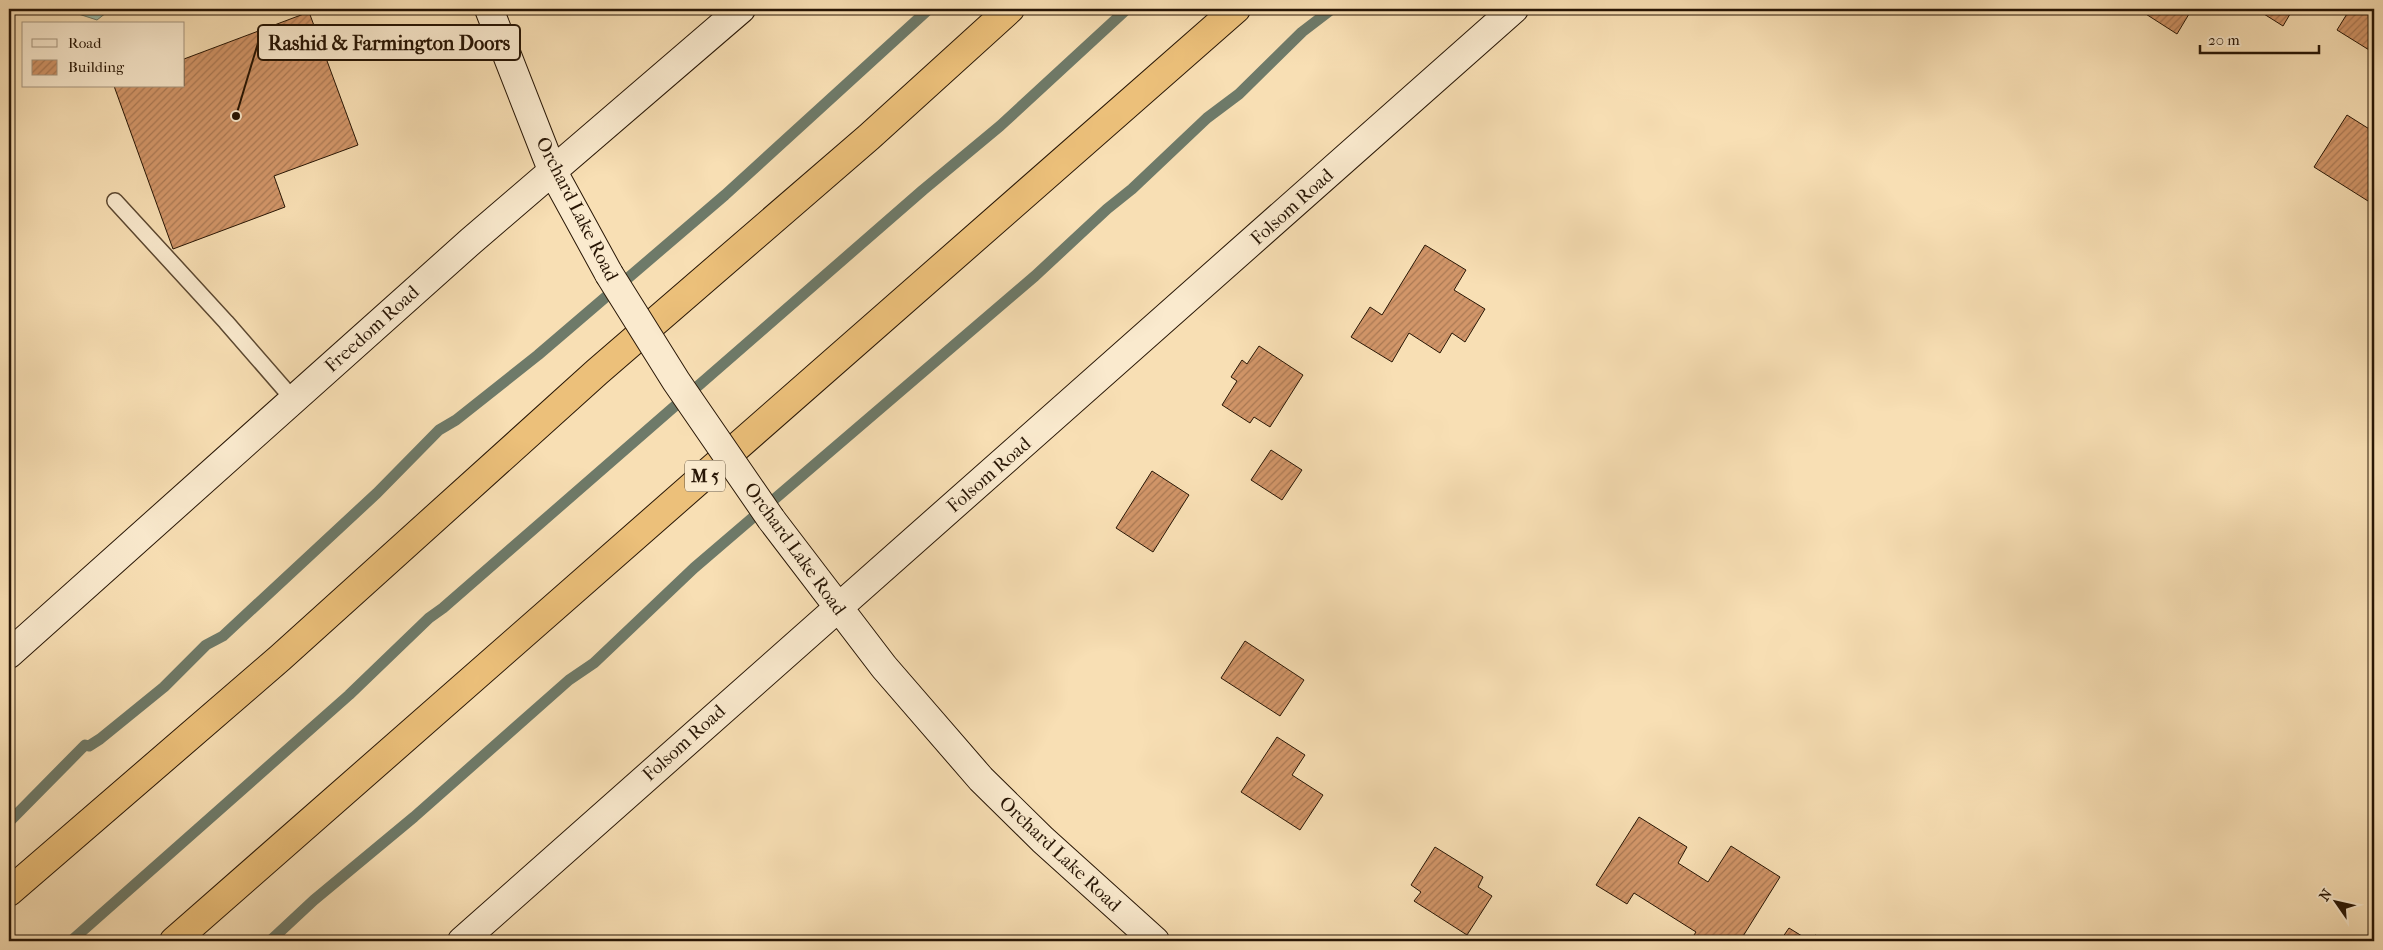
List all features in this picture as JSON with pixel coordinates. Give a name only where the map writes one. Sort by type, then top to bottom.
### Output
[{"type":"highway","points":[[9,892],[280,658],[597,372],[869,137],[1010,9]]},
{"type":"highway","name":"M 5","points":[[174,941],[1236,9]]},
{"type":"street","name":"Orchard Lake Road","points":[[489,9],[552,170],[609,274],[676,381],[771,519],[884,667],[981,779],[1042,840],[1155,941]]},
{"type":"street","name":"Freedom Road","points":[[9,654],[552,170],[741,9]]},
{"type":"street","name":"Folsom Road","points":[[462,941],[785,652],[838,608],[1514,9]]},
{"type":"lane","points":[[115,201],[226,322],[293,399]]},
{"type":"shaded area","points":[[63,9],[111,9],[97,20]]},
{"type":"building","points":[[2138,9],[2192,9],[2177,34]]},
{"type":"building","points":[[2256,9],[2293,9],[2283,26]]},
{"type":"building","points":[[2350,9],[2374,9],[2374,53],[2337,30]]},
{"type":"building","points":[[309,12],[358,145],[274,176],[285,207],[173,249],[115,88],[185,88],[185,59]]},
{"type":"building","points":[[2347,115],[2374,132],[2374,191],[2368,201],[2314,167]]},
{"type":"building","points":[[1425,245],[1466,270],[1454,290],[1485,309],[1465,342],[1452,333],[1440,353],[1409,333],[1392,362],[1351,337],[1370,307],[1382,315]]},
{"type":"building","points":[[1259,346],[1303,375],[1270,427],[1254,417],[1250,423],[1222,405],[1237,381],[1231,377],[1242,360],[1247,364]]},
{"type":"building","points":[[1271,450],[1302,470],[1282,500],[1251,480]]},
{"type":"building","points":[[1152,471],[1189,495],[1153,552],[1116,528]]},
{"type":"building","points":[[1245,641],[1304,680],[1280,716],[1221,678]]},
{"type":"building","points":[[1277,737],[1305,755],[1292,775],[1323,795],[1300,830],[1241,792]]},
{"type":"building","points":[[1639,817],[1687,847],[1678,863],[1708,882],[1731,846],[1780,877],[1740,941],[1690,941],[1696,932],[1634,893],[1627,904],[1596,885]]},
{"type":"building","points":[[1435,847],[1483,877],[1478,887],[1492,896],[1467,935],[1414,901],[1421,892],[1411,885]]},
{"type":"building","points":[[1789,928],[1810,941],[1780,941]]},
{"type":"building","points":[[1815,935],[1825,941],[1812,941]]},
{"type":"waterway","points":[[9,822],[85,745],[89,746],[100,739],[164,687],[206,645],[223,636],[377,493],[439,430],[456,420],[538,355],[725,195],[929,9]]},
{"type":"waterway","points":[[71,941],[349,695],[429,618],[443,608],[923,190],[1000,126],[1127,9]]},
{"type":"waterway","points":[[270,941],[314,900],[414,817],[569,680],[594,663],[694,568],[1035,276],[1107,209],[1132,189],[1207,118],[1239,94],[1302,32],[1332,9]]},
{"type":"place","name":"Rashid & Farmington Doors","points":[[236,116]]}]
